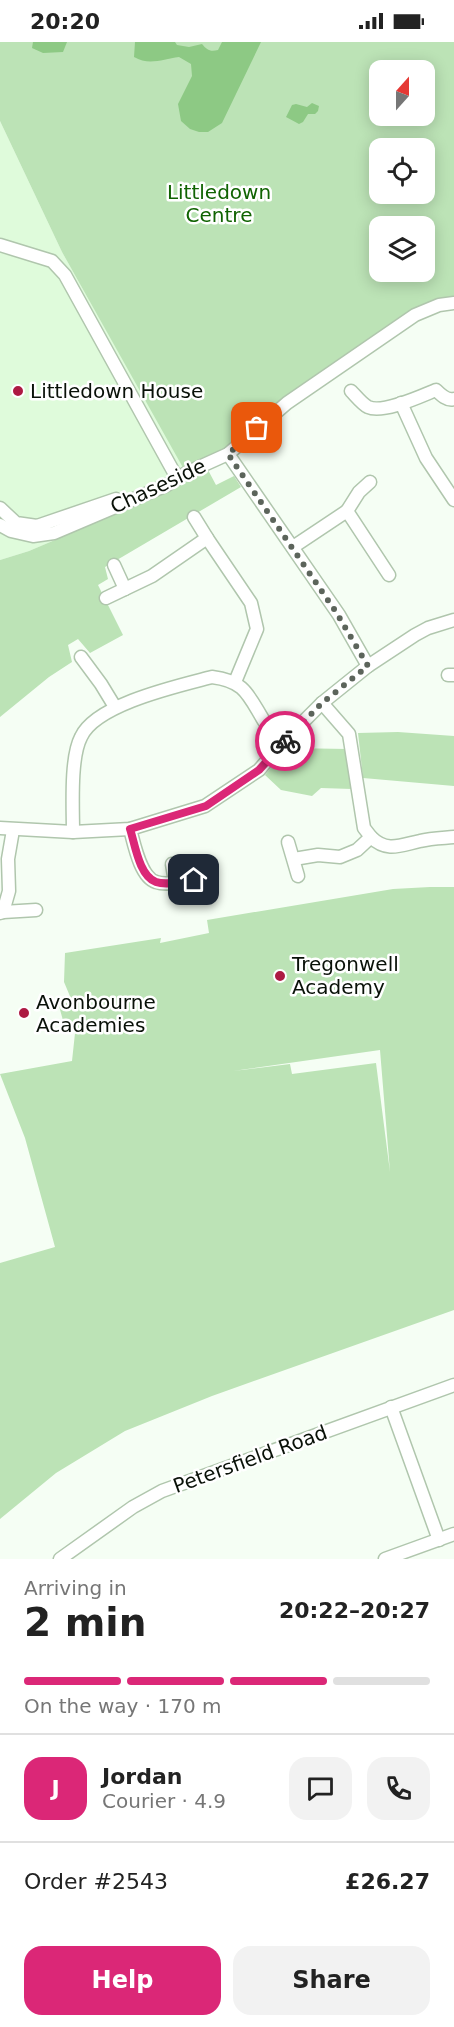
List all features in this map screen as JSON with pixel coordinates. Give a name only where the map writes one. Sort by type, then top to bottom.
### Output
[{"type":"street","points":[[0,245],[52,261],[65,275],[177,478],[37,526],[16,523],[0,508]]},
{"type":"street","name":"Chaseside","points":[[0,525],[11,531],[33,536],[54,533],[166,485],[228,454],[287,403],[415,315],[439,305],[454,303]]},
{"type":"street","points":[[351,391],[366,406],[380,408],[436,390],[442,396],[454,399]]},
{"type":"street","points":[[401,403],[426,458],[454,500]]},
{"type":"street","points":[[228,454],[341,619],[368,666]]},
{"type":"street","points":[[293,548],[347,511],[359,492],[370,482]]},
{"type":"street","points":[[347,511],[389,575]]},
{"type":"street","points":[[194,518],[251,603],[257,629],[235,682]]},
{"type":"street","points":[[106,598],[152,576],[207,538]]},
{"type":"street","points":[[114,565],[125,589]]},
{"type":"street","points":[[36,910],[2,912],[9,891],[6,829],[73,832],[130,829],[206,806],[259,770],[322,703],[368,666],[422,632],[454,620]]},
{"type":"street","points":[[81,657],[102,684],[115,707]]},
{"type":"street","points":[[73,832],[73,795],[78,744],[81,736],[94,721],[115,707],[212,677],[235,682],[254,700],[268,728],[283,742]]},
{"type":"street","points":[[322,703],[350,734],[364,828],[371,837],[386,847],[394,848],[419,841],[454,837]]},
{"type":"street","points":[[130,829],[147,875],[156,882],[164,884],[194,880]]},
{"type":"street","points":[[294,859],[318,855],[340,857],[357,850],[371,837]]},
{"type":"street","points":[[288,842],[298,876]]},
{"type":"street","points":[[172,864],[175,882]]},
{"type":"street","name":"Petersfield Road","points":[[60,1559],[133,1507],[162,1491],[454,1385]]},
{"type":"street","points":[[391,1407],[439,1540]]},
{"type":"street","points":[[385,1559],[454,1534]]},
{"type":"shaded area","points":[[33,42],[67,42],[63,52],[43,53],[32,48]]},
{"type":"shaded area","points":[[135,42],[175,42],[177,45],[189,47],[202,44],[213,51],[218,50],[222,42],[261,42],[222,123],[208,132],[199,132],[190,129],[181,121],[178,104],[192,76],[191,64],[179,57],[156,61],[140,60],[134,57]]},
{"type":"shaded area","points":[[312,103],[319,106],[318,111],[315,114],[308,114],[303,122],[299,124],[286,117],[292,105],[307,107]]},
{"type":"shaded area","points":[[0,121],[62,252],[190,478],[131,508],[29,551],[0,560]]},
{"type":"green space","name":"Littledown Centre","points":[[0,42],[454,42],[454,298],[417,309],[394,322],[286,397],[228,454],[186,473],[62,252],[0,121]]},
{"type":"green space","points":[[208,470],[216,485],[234,476],[241,487],[105,567],[108,579],[98,585],[123,635],[90,653],[78,639],[68,645],[72,662],[49,677],[0,717],[0,560],[29,551],[116,514]]},
{"type":"green space","points":[[398,732],[454,736],[454,786],[363,778],[358,733]]},
{"type":"green space","points":[[287,748],[348,749],[352,789],[321,788],[312,796],[281,790],[265,775]]},
{"type":"green space","points":[[454,887],[454,1310],[212,1396],[125,1431],[56,1473],[0,1519],[0,1263],[55,1247],[25,1138],[0,1074],[72,1061],[76,1024],[64,1024],[59,1006],[72,1001],[64,982],[65,953],[161,938],[160,943],[209,933],[207,920],[393,889]],"holes":[[[380,1050],[390,1172],[376,1063],[292,1074],[290,1064],[233,1071]]]},
{"type":"way so far","points":[[257,428],[228,454],[341,619],[368,666],[322,703],[285,741]]},
{"type":"place","name":"Littledown House","points":[[18,391]]},
{"type":"place","name":"Tregonwell Academy","points":[[280,976]]},
{"type":"place","name":"Avonbourne Academies","points":[[24,1013]]},
{"type":"route","points":[[194,880],[164,884],[151,879],[143,869],[130,829],[206,806],[259,770],[285,741]]}]
